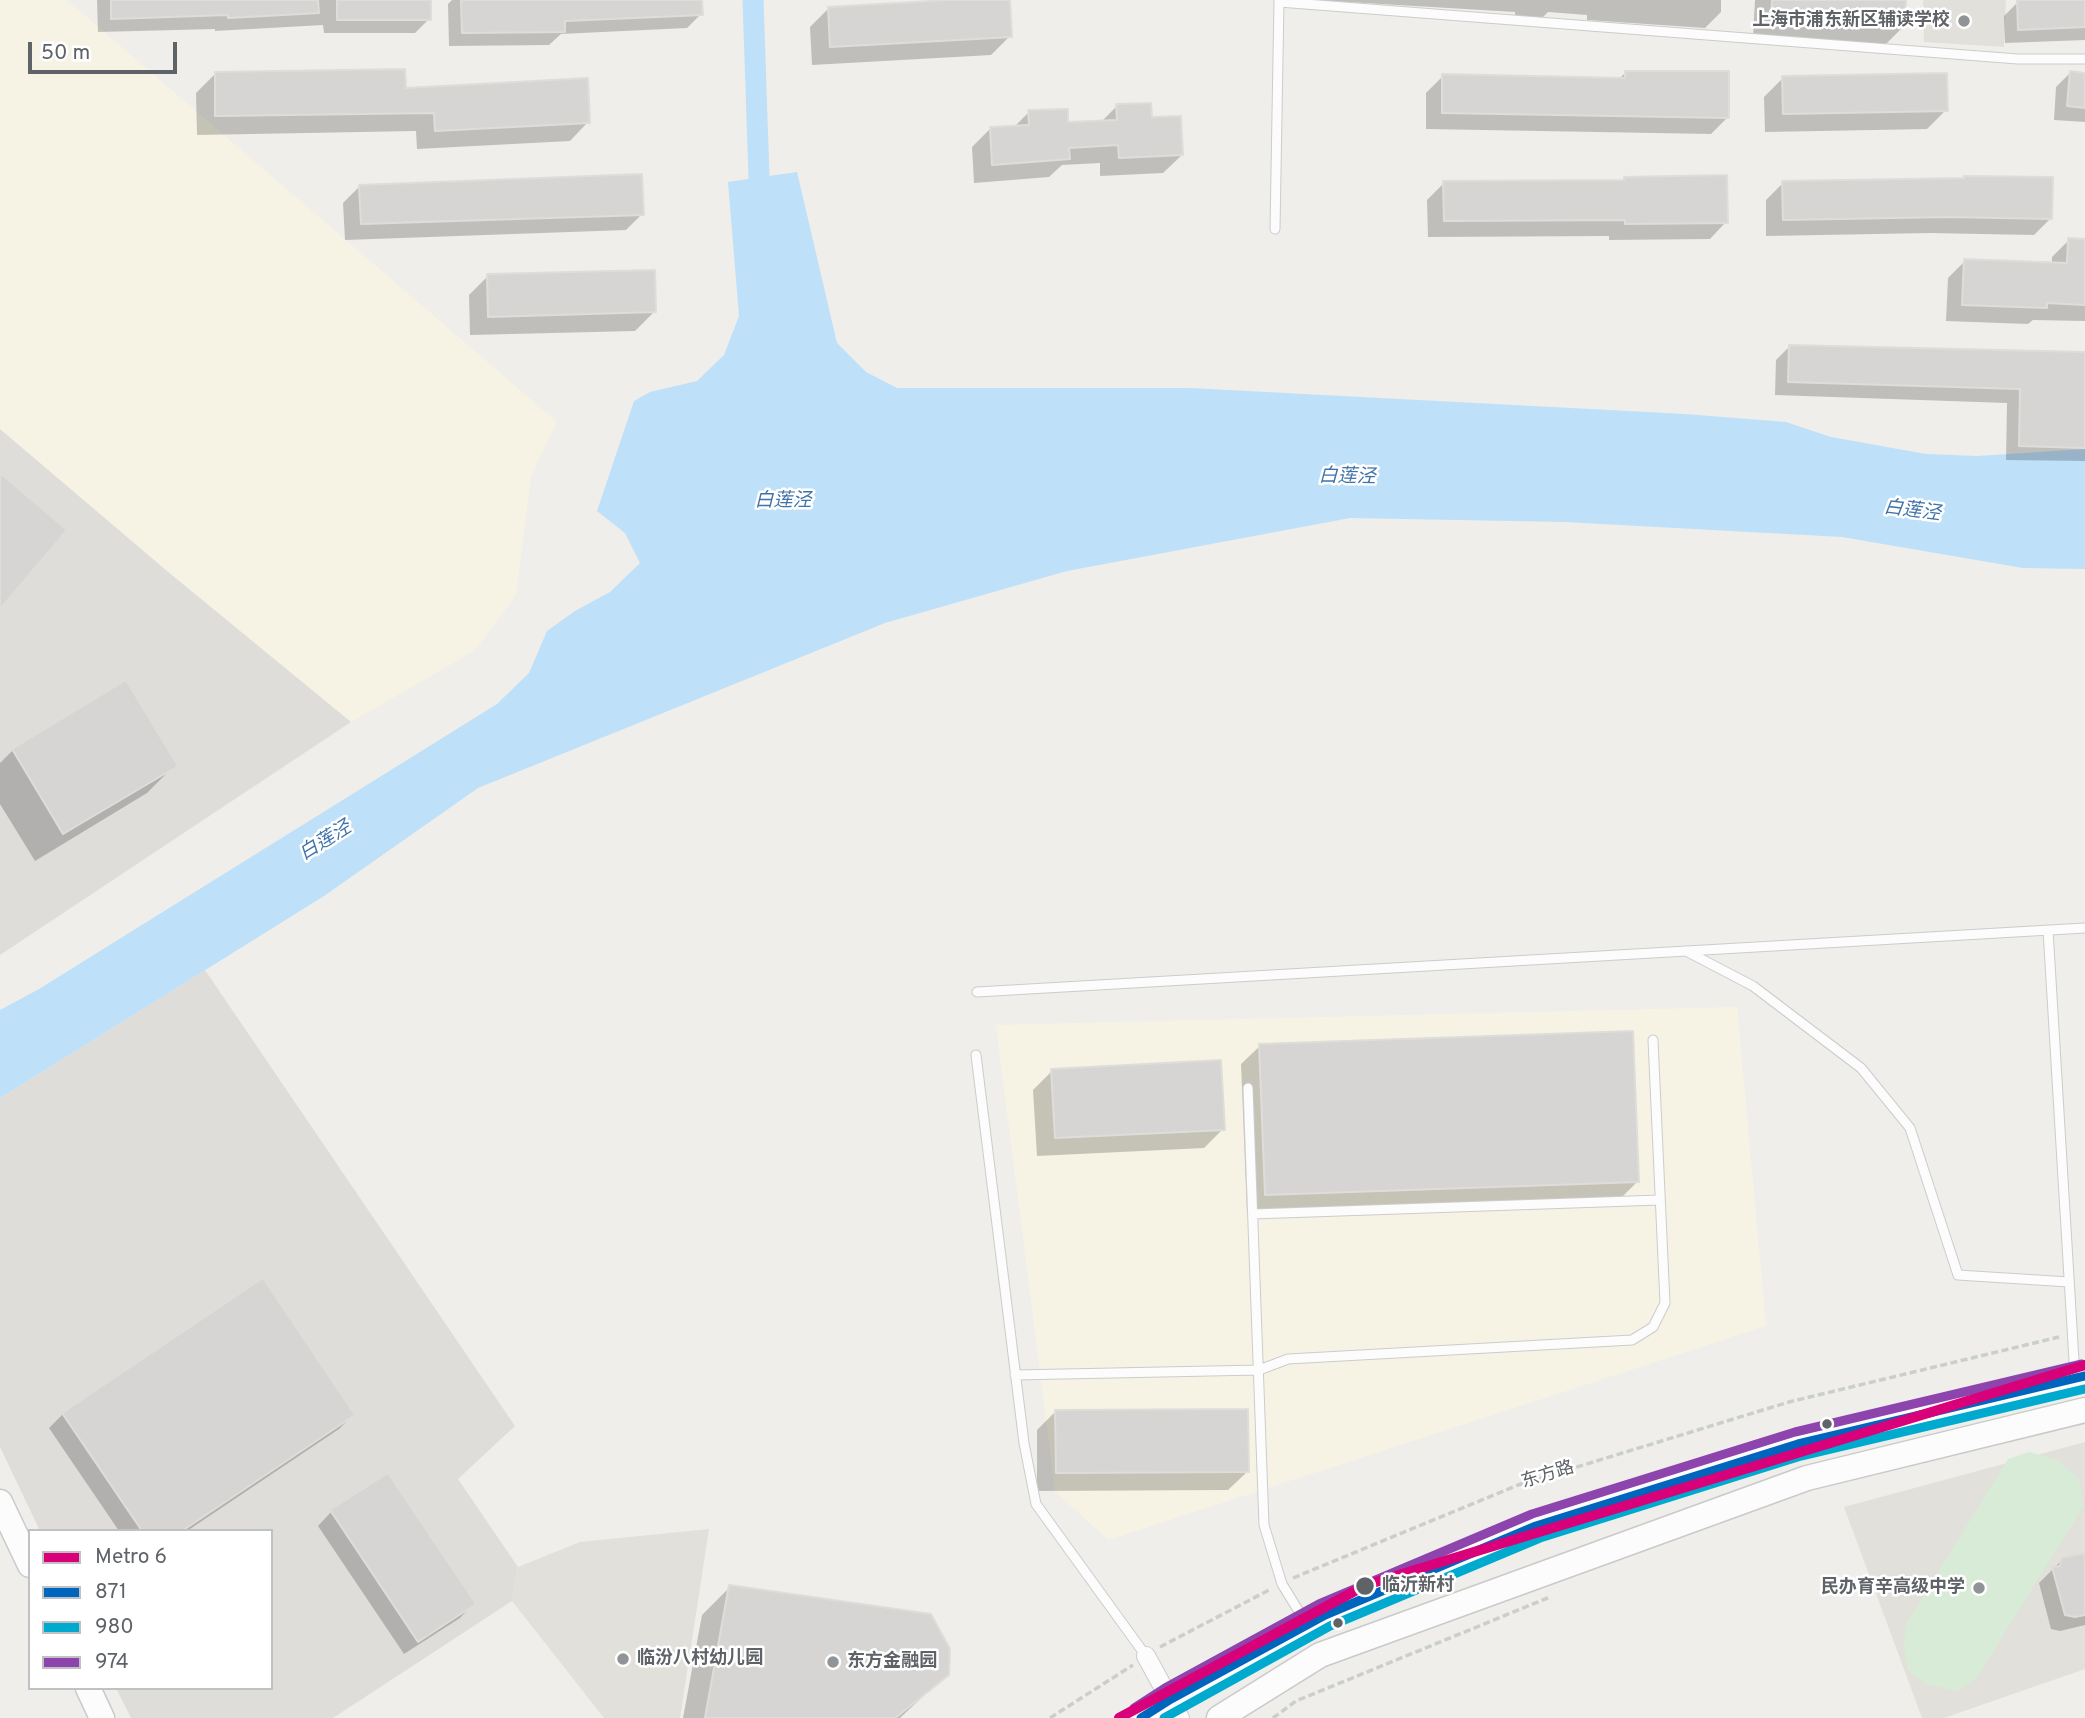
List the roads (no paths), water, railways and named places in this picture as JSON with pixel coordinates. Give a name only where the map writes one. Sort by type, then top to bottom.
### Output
[{"type":"main road","points":[[1141,1718],[1175,1708],[1325,1615],[1536,1526],[1798,1444],[2080,1378]]},
{"type":"main road","points":[[1219,1718],[1320,1655],[1807,1478],[2085,1410]]},
{"type":"main road","points":[[0,1503],[28,1561]]},
{"type":"main road","points":[[89,1690],[102,1718]]},
{"type":"street","points":[[1146,1656],[1175,1708]]},
{"type":"lane","points":[[1276,229],[1279,1],[2018,59],[2085,59]]},
{"type":"lane","points":[[977,992],[2085,928]]},
{"type":"lane","points":[[2048,930],[2069,1282],[2080,1378]]},
{"type":"lane","points":[[1686,951],[1753,986],[1861,1068],[1910,1128],[1958,1275],[2069,1282]]},
{"type":"lane","points":[[1015,1375],[1259,1370],[1288,1359],[1632,1340],[1653,1327],[1665,1303],[1653,1040]]},
{"type":"lane","points":[[976,1055],[1024,1443],[1036,1504],[1146,1656]]},
{"type":"lane","points":[[1248,1088],[1264,1525],[1282,1584],[1307,1625]]},
{"type":"lane","points":[[1253,1214],[1660,1200]]},
{"type":"water","name":"白莲泾","points":[[797,172],[837,343],[866,372],[897,388],[1190,388],[1685,414],[1786,422],[1831,437],[1926,454],[1977,456],[2085,449],[2085,569],[2023,568],[1842,537],[1565,522],[1350,518],[1067,571],[885,623],[478,788],[324,896],[0,1098],[0,1010],[39,989],[497,704],[529,673],[547,631],[575,611],[610,592],[640,563],[625,533],[597,511],[634,401],[650,392],[697,381],[724,355],[739,316],[728,182]]},
{"type":"waterway","points":[[753,0],[760,206]]},
{"type":"metro line","name":"6","points":[[1119,1718],[1366,1585],[2085,1365]]},
{"type":"place","name":"上海市浦东新区辅读学校","points":[[1964,21]]},
{"type":"place","name":"临沂新村","points":[[1365,1586]]},
{"type":"place","name":"民办育辛高级中学","points":[[1979,1588]]},
{"type":"place","name":"临汾八村幼儿园","points":[[623,1659]]},
{"type":"place","name":"东方金融园","points":[[833,1662]]}]
